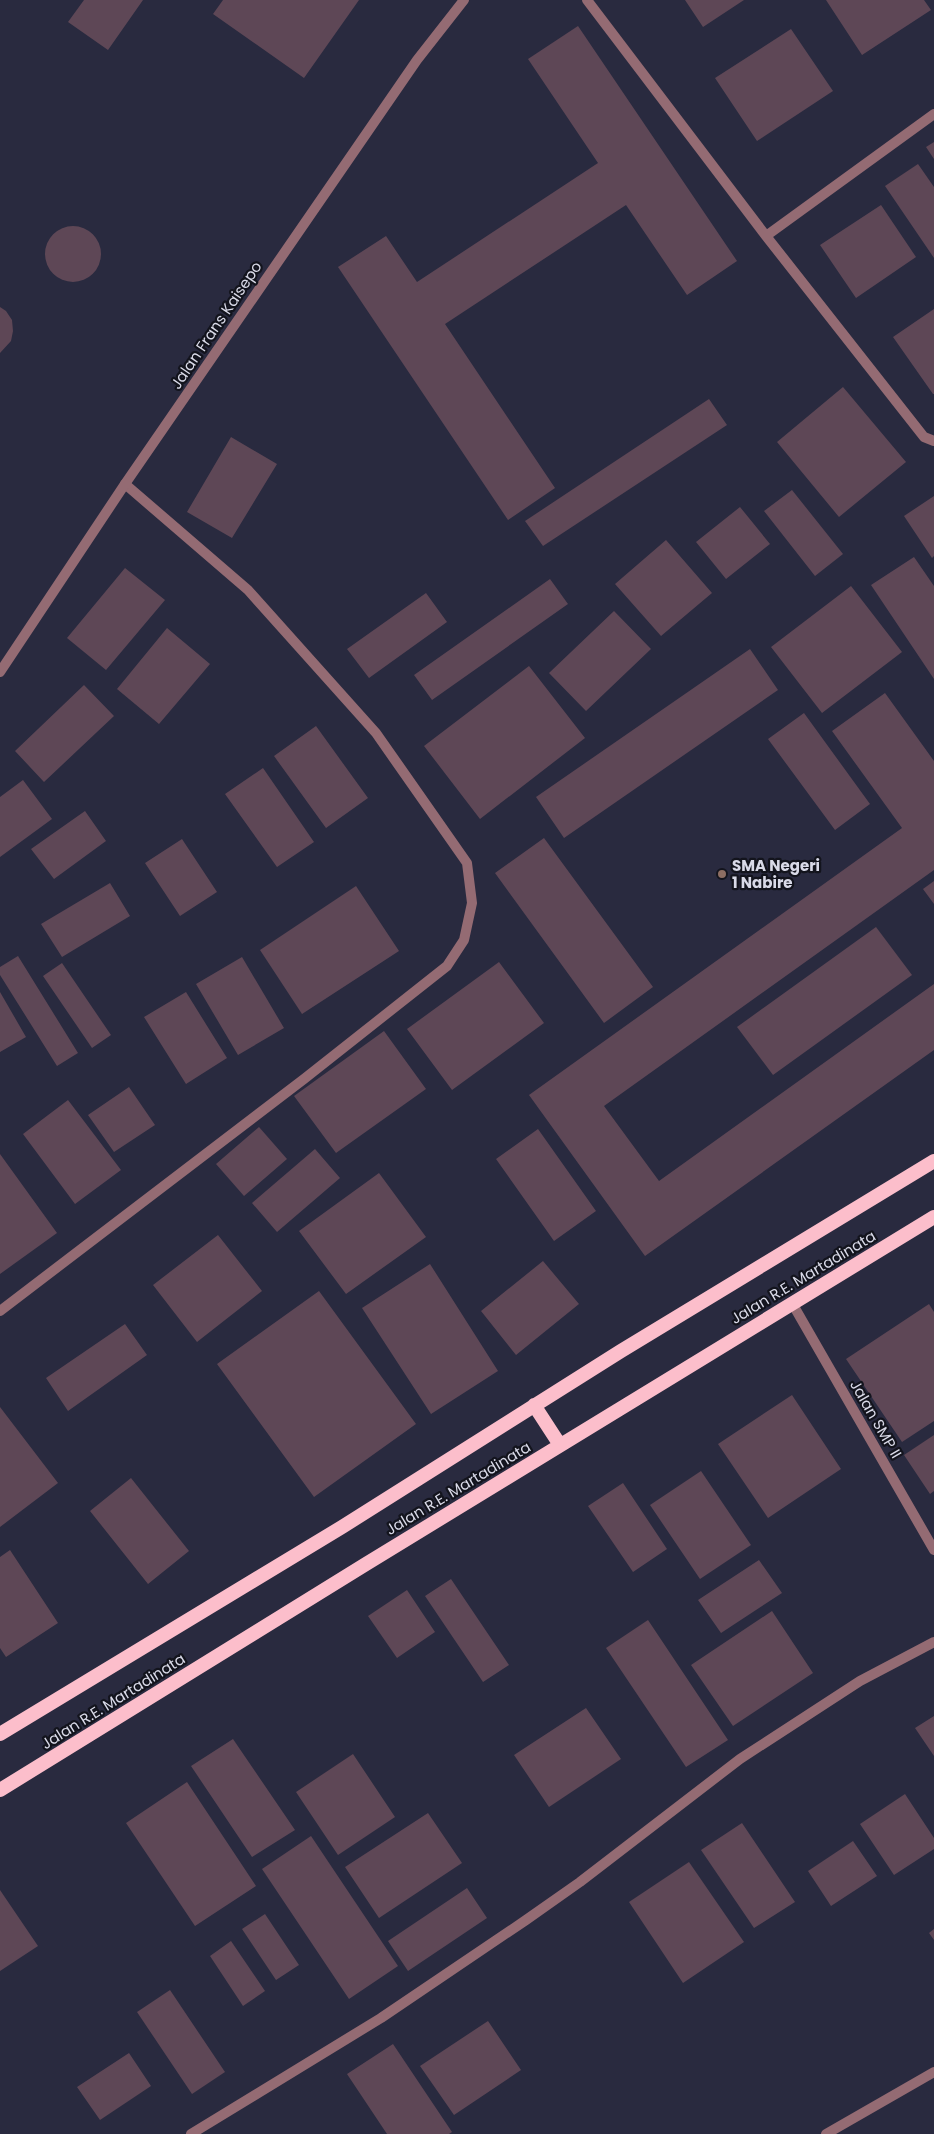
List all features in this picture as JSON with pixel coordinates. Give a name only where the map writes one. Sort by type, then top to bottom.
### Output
[{"type":"highway","name":"Jalan R.E. Martadinata","points":[[0,1734],[342,1527],[534,1405],[934,1161]]},
{"type":"highway","name":"Jalan R.E. Martadinata","points":[[0,1790],[934,1217]]},
{"type":"highway","points":[[534,1405],[560,1445]]},
{"type":"street","name":"Jalan Frans Kaisepo","points":[[0,672],[125,484],[417,60],[464,0]]},
{"type":"street","points":[[587,0],[766,236],[924,437],[934,441]]},
{"type":"street","points":[[766,236],[934,114]]},
{"type":"street","points":[[0,1311],[304,1079],[447,966],[464,940],[472,903],[467,863],[376,734],[248,590],[125,484]]},
{"type":"street","name":"Jalan SMP II","points":[[792,1303],[934,1550]]},
{"type":"street","points":[[191,2134],[381,2018],[526,1920],[580,1882],[740,1759],[860,1681],[934,1642]]},
{"type":"street","points":[[826,2134],[934,2072]]},
{"type":"building","points":[[84,0],[143,0],[108,50],[68,22]]},
{"type":"building","points":[[223,0],[359,0],[304,78],[213,14]]},
{"type":"building","points":[[685,0],[744,0],[703,27]]},
{"type":"building","points":[[826,0],[924,0],[931,10],[862,55]]},
{"type":"building","points":[[578,26],[737,261],[687,295],[626,205],[445,324],[555,488],[508,520],[338,267],[386,236],[417,282],[598,163],[528,59]]},
{"type":"building","points":[[791,29],[833,91],[757,141],[715,78]]},
{"type":"building","points":[[934,142],[934,159],[926,147]]},
{"type":"building","points":[[918,164],[934,187],[934,258],[885,186]]},
{"type":"building","points":[[881,205],[916,257],[856,298],[820,245]]},
{"type":"building","points":[[73,226],[93,234],[101,254],[93,274],[73,282],[53,274],[45,254],[53,234]]},
{"type":"building","points":[[0,307],[6,311],[12,320],[13,331],[11,341],[0,353]]},
{"type":"building","points":[[934,309],[934,394],[933,394],[893,337]]},
{"type":"building","points":[[843,387],[906,462],[839,517],[777,442]]},
{"type":"building","points":[[709,399],[727,425],[543,546],[525,521]]},
{"type":"building","points":[[231,437],[277,464],[232,538],[187,512]]},
{"type":"building","points":[[792,490],[843,554],[815,576],[764,511]]},
{"type":"building","points":[[934,496],[934,556],[932,558],[904,516]]},
{"type":"building","points":[[740,507],[770,544],[726,579],[696,542]]},
{"type":"building","points":[[666,540],[712,593],[661,636],[615,584]]},
{"type":"building","points":[[914,557],[934,586],[934,679],[871,585]]},
{"type":"building","points":[[125,568],[165,600],[106,670],[67,638]]},
{"type":"building","points":[[550,579],[568,604],[432,700],[414,675]]},
{"type":"building","points":[[851,586],[902,652],[822,713],[771,647]]},
{"type":"building","points":[[426,593],[447,622],[369,678],[347,649]]},
{"type":"building","points":[[614,611],[651,649],[586,711],[549,673]]},
{"type":"building","points":[[167,628],[210,664],[159,724],[117,689]]},
{"type":"building","points":[[750,649],[778,690],[564,838],[536,797]]},
{"type":"building","points":[[529,666],[585,738],[480,819],[424,746]]},
{"type":"building","points":[[84,685],[114,716],[44,782],[15,751]]},
{"type":"building","points":[[885,693],[934,761],[934,870],[604,1106],[659,1181],[934,984],[934,1050],[645,1256],[529,1095],[902,828],[832,731]]},
{"type":"building","points":[[804,713],[870,804],[835,830],[768,739]]},
{"type":"building","points":[[316,726],[368,798],[326,828],[274,756]]},
{"type":"building","points":[[263,768],[314,842],[277,867],[225,794]]},
{"type":"building","points":[[23,780],[52,819],[0,857],[0,797]]},
{"type":"building","points":[[85,811],[106,841],[54,879],[31,849]]},
{"type":"building","points":[[544,838],[653,987],[604,1023],[495,873]]},
{"type":"building","points":[[182,839],[217,892],[180,916],[145,863]]},
{"type":"building","points":[[934,881],[934,904],[923,889]]},
{"type":"building","points":[[110,883],[130,916],[62,957],[41,924]]},
{"type":"building","points":[[356,886],[399,951],[302,1014],[260,950]]},
{"type":"building","points":[[876,927],[912,975],[773,1075],[737,1027]]},
{"type":"building","points":[[18,956],[78,1053],[57,1066],[0,975],[0,967]]},
{"type":"building","points":[[242,957],[284,1028],[238,1055],[196,984]]},
{"type":"building","points":[[499,962],[544,1023],[452,1090],[407,1029]]},
{"type":"building","points":[[62,963],[111,1035],[92,1048],[43,976]]},
{"type":"building","points":[[0,992],[26,1037],[0,1052]]},
{"type":"building","points":[[186,992],[227,1058],[186,1084],[144,1017]]},
{"type":"building","points":[[384,1031],[426,1089],[336,1153],[294,1096]]},
{"type":"building","points":[[129,1087],[155,1125],[114,1152],[88,1115]]},
{"type":"building","points":[[68,1100],[121,1170],[75,1204],[23,1134]]},
{"type":"building","points":[[259,1127],[287,1159],[244,1196],[216,1164]]},
{"type":"building","points":[[538,1129],[596,1211],[554,1241],[496,1159]]},
{"type":"building","points":[[315,1149],[340,1178],[277,1232],[252,1203]]},
{"type":"building","points":[[0,1154],[57,1233],[0,1274]]},
{"type":"building","points":[[379,1173],[426,1237],[346,1294],[299,1231]]},
{"type":"building","points":[[218,1235],[262,1291],[197,1342],[153,1285]]},
{"type":"building","points":[[543,1261],[579,1304],[516,1355],[481,1311]]},
{"type":"building","points":[[430,1264],[498,1371],[431,1414],[362,1308]]},
{"type":"building","points":[[319,1291],[416,1424],[314,1497],[217,1364]]},
{"type":"building","points":[[929,1304],[934,1312],[934,1421],[902,1442],[846,1359]]},
{"type":"building","points":[[125,1324],[147,1355],[68,1411],[46,1378]]},
{"type":"building","points":[[792,1395],[841,1469],[768,1518],[718,1444]]},
{"type":"building","points":[[0,1407],[58,1483],[0,1527]]},
{"type":"building","points":[[934,1435],[934,1491],[930,1494],[904,1455]]},
{"type":"building","points":[[701,1471],[751,1545],[700,1579],[650,1505]]},
{"type":"building","points":[[131,1478],[189,1551],[148,1584],[90,1511]]},
{"type":"building","points":[[623,1483],[667,1549],[633,1572],[588,1506]]},
{"type":"building","points":[[10,1550],[58,1623],[6,1657],[0,1648],[0,1557]]},
{"type":"building","points":[[759,1560],[782,1593],[721,1633],[698,1600]]},
{"type":"building","points":[[451,1579],[509,1665],[483,1682],[425,1596]]},
{"type":"building","points":[[407,1590],[435,1632],[397,1658],[368,1616]]},
{"type":"building","points":[[772,1611],[813,1673],[733,1726],[691,1665]]},
{"type":"building","points":[[648,1620],[728,1740],[686,1767],[606,1648]]},
{"type":"building","points":[[586,1708],[621,1759],[549,1807],[514,1755]]},
{"type":"building","points":[[934,1716],[934,1756],[915,1728]]},
{"type":"building","points":[[233,1739],[295,1830],[252,1857],[191,1766]]},
{"type":"building","points":[[353,1754],[395,1817],[338,1855],[296,1792]]},
{"type":"building","points":[[187,1782],[256,1886],[195,1926],[126,1823]]},
{"type":"building","points":[[905,1794],[934,1838],[934,1849],[894,1875],[860,1824]]},
{"type":"building","points":[[428,1813],[462,1863],[379,1918],[345,1867]]},
{"type":"building","points":[[742,1823],[795,1902],[754,1928],[701,1850]]},
{"type":"building","points":[[311,1836],[398,1966],[349,1999],[262,1869]]},
{"type":"building","points":[[853,1841],[877,1876],[831,1906],[808,1871]]},
{"type":"building","points":[[689,1862],[744,1942],[683,1983],[629,1902]]},
{"type":"building","points":[[467,1888],[487,1918],[408,1971],[388,1941]]},
{"type":"building","points":[[0,1890],[38,1946],[0,1971]]},
{"type":"building","points":[[265,1914],[299,1965],[276,1980],[242,1929]]},
{"type":"building","points":[[934,1929],[934,1940],[929,1933]]},
{"type":"building","points":[[231,1941],[265,1991],[243,2006],[210,1956]]},
{"type":"building","points":[[170,1990],[225,2072],[192,2094],[137,2012]]},
{"type":"building","points":[[488,2021],[521,2070],[454,2115],[420,2066]]},
{"type":"building","points":[[393,2044],[452,2132],[449,2134],[387,2134],[347,2074]]},
{"type":"building","points":[[129,2053],[151,2086],[100,2120],[77,2087]]},
{"type":"place","name":"SMA Negeri 1 Nabire","points":[[722,874]]}]
